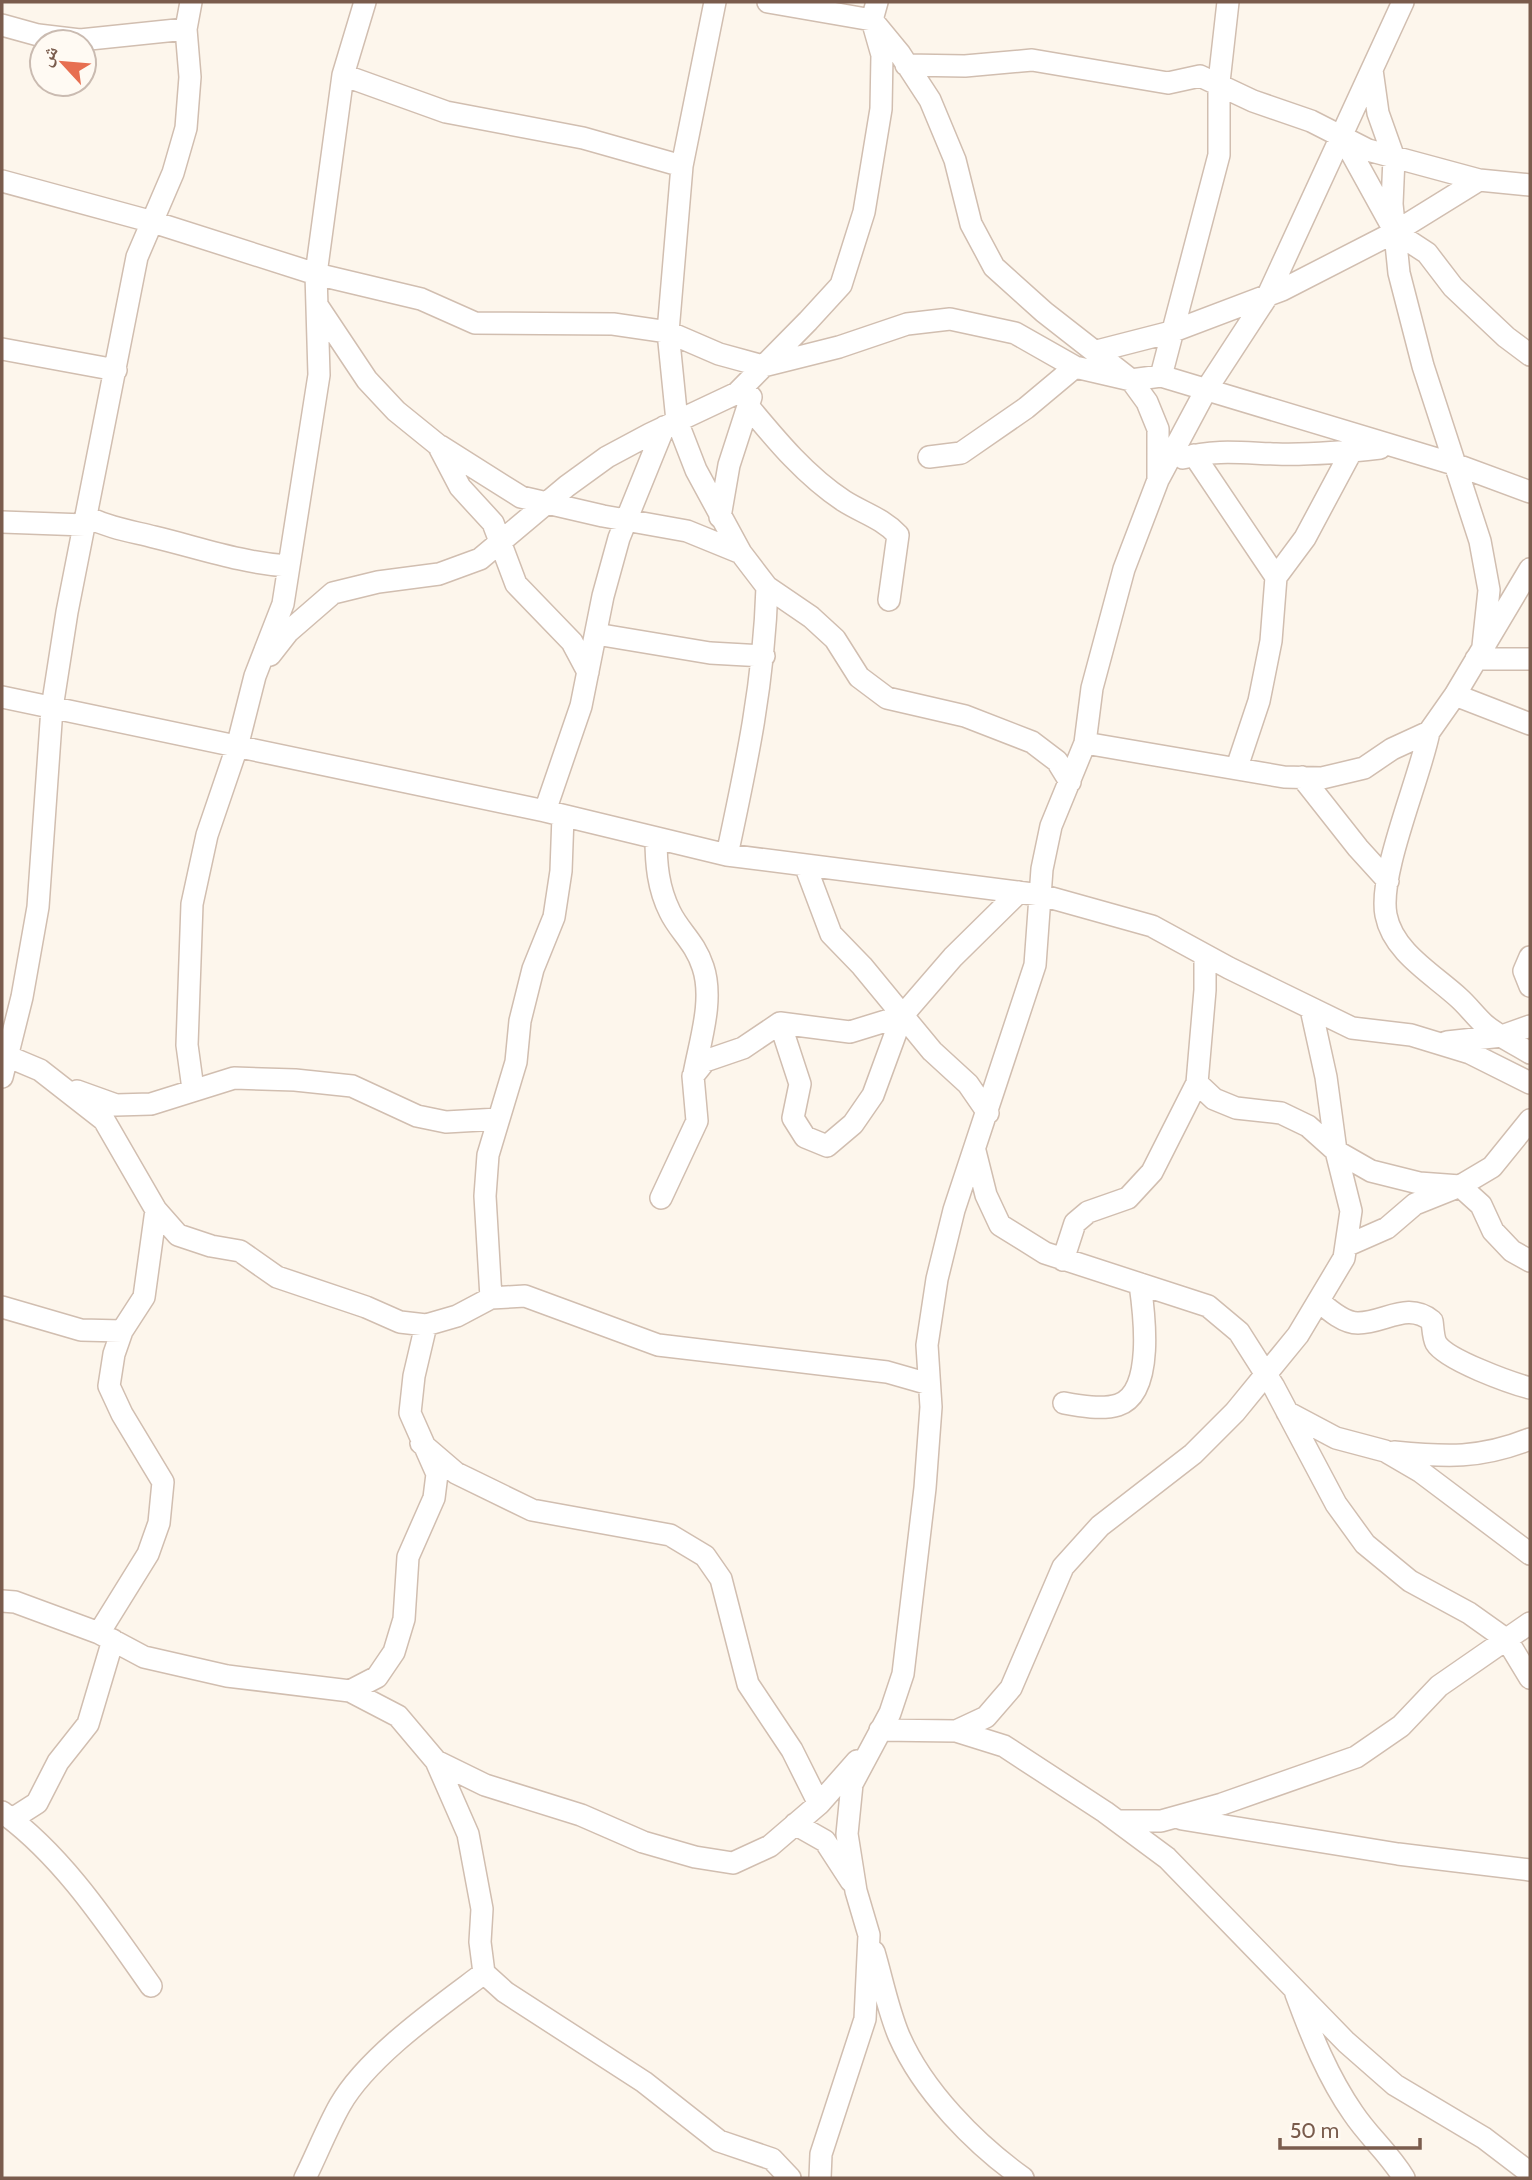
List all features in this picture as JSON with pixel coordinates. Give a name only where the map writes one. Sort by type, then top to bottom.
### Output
[{"type":"street","points":[[191,2],[186,29],[190,78],[186,128],[173,173],[137,257],[52,708],[38,907],[4,1063],[40,1070],[104,1120],[156,1210],[178,1235],[211,1246],[240,1251],[277,1277],[366,1307],[400,1322],[426,1325],[457,1316],[491,1298],[525,1296],[658,1345],[887,1372],[929,1384]]},
{"type":"street","points":[[193,1089],[187,1045],[192,904],[207,835],[236,747],[255,676],[283,604],[319,375],[316,274],[343,75],[365,2]]},
{"type":"street","points":[[715,2],[682,166],[668,332],[671,424],[741,554],[767,587],[811,617],[835,639],[859,677],[887,698],[965,716],[1032,742],[1057,761],[1070,782]]},
{"type":"street","points":[[768,2],[875,11]]},
{"type":"street","points":[[1161,376],[1219,155],[1219,82],[1228,2]]},
{"type":"street","points":[[1023,2178],[986,2152],[935,2094],[900,2036],[856,1891],[847,1834],[852,1784],[890,1713],[904,1662],[925,1488],[929,1384],[927,1346],[937,1279],[954,1210],[988,1114],[1035,965],[1042,869],[1051,826],[1085,743],[1092,688],[1120,583],[1157,480],[1206,390],[1268,295],[1404,2]]},
{"type":"street","points":[[875,11],[930,100],[955,160],[971,224],[994,267],[1044,312],[1131,380],[1147,402],[1158,429],[1157,480]]},
{"type":"street","points":[[255,676],[288,632],[333,593],[378,582],[439,574],[480,559],[545,504],[607,457],[737,393],[841,285],[864,212],[881,109],[882,55],[875,11]]},
{"type":"street","points":[[2,25],[38,35],[80,40],[186,29]]},
{"type":"street","points":[[906,65],[965,66],[1032,60],[1168,83],[1200,76],[1219,82],[1253,101],[1311,121],[1394,158],[1479,180],[1530,185]]},
{"type":"street","points":[[1372,70],[1378,113],[1394,158],[1392,204],[1399,273],[1423,366],[1480,541],[1489,590],[1480,653]]},
{"type":"street","points":[[343,75],[446,112],[583,138],[682,166]]},
{"type":"street","points":[[1342,136],[1395,232],[1427,253],[1453,287],[1506,337],[1530,355]]},
{"type":"street","points":[[1097,351],[1171,332],[1268,295],[1326,269],[1395,232],[1479,180]]},
{"type":"street","points":[[2,181],[153,222],[316,274],[421,299],[475,323],[612,324],[668,332],[719,354],[763,366],[839,347],[907,324],[950,319],[1015,333],[1074,367],[1131,380],[1161,376],[1457,465],[1530,492]]},
{"type":"street","points":[[317,305],[367,380],[396,411],[438,445],[521,496],[545,504],[687,531],[741,554]]},
{"type":"street","points":[[2,349],[117,370]]},
{"type":"street","points":[[720,517],[729,465],[763,366]]},
{"type":"street","points":[[929,457],[961,453],[1026,408],[1074,367]]},
{"type":"street","points":[[748,406],[792,458],[844,501],[887,523],[898,535],[889,600]]},
{"type":"street","points":[[491,1298],[485,1196],[488,1155],[516,1062],[520,1021],[533,969],[554,917],[561,871],[554,813],[581,706],[603,596],[627,518],[671,424]]},
{"type":"street","points":[[438,445],[460,487],[493,523],[516,584],[572,642],[588,672]]},
{"type":"street","points":[[1157,480],[1182,459],[1195,455],[1231,451],[1276,454],[1351,452],[1392,447]]},
{"type":"street","points":[[1237,767],[1259,701],[1272,641],[1276,577],[1304,538],[1351,452]]},
{"type":"street","points":[[1195,455],[1276,577]]},
{"type":"street","points":[[2,522],[86,521],[253,564],[288,566]]},
{"type":"street","points":[[1530,569],[1455,695],[1429,732],[1388,881],[1386,914],[1398,942],[1486,1026],[1530,1054]]},
{"type":"street","points":[[727,855],[757,713],[764,656],[767,587]]},
{"type":"street","points":[[596,634],[710,653],[764,656]]},
{"type":"street","points":[[1480,653],[1530,659]]},
{"type":"street","points":[[1455,695],[1530,724]]},
{"type":"street","points":[[2,697],[554,813],[727,855],[1041,895],[1152,926],[1352,1028],[1411,1035],[1470,1053],[1530,1083]]},
{"type":"street","points":[[1085,743],[1322,778],[1364,768],[1392,749],[1429,732]]},
{"type":"street","points":[[1302,777],[1388,881]]},
{"type":"street","points":[[656,838],[656,872],[670,913],[690,937],[704,969],[707,999],[693,1076],[697,1121],[661,1198]]},
{"type":"street","points":[[805,865],[831,934],[862,966],[932,1051],[968,1084],[988,1114]]},
{"type":"street","points":[[780,1023],[800,1084],[793,1118],[805,1137],[827,1146],[853,1124],[873,1095],[902,1016],[953,957],[1019,892]]},
{"type":"street","points":[[1063,1260],[1075,1223],[1088,1212],[1128,1198],[1152,1171],[1197,1083],[1205,955]]},
{"type":"street","points":[[1530,957],[1524,971],[1530,986]]},
{"type":"street","points":[[436,1761],[485,1785],[581,1815],[643,1842],[695,1857],[733,1863],[770,1846],[819,1804],[874,1739],[956,1731],[986,1717],[1011,1688],[1063,1567],[1100,1526],[1193,1454],[1236,1412],[1320,1303],[1344,1258],[1351,1211],[1336,1152],[1326,1077],[1311,1009]]},
{"type":"street","points":[[693,1076],[705,1061],[743,1048],[780,1023],[850,1032],[902,1016]]},
{"type":"street","points":[[1437,1043],[1502,1036],[1530,1026]]},
{"type":"street","points":[[65,1087],[116,1105],[151,1104],[234,1078],[295,1080],[352,1086],[417,1116],[446,1122],[498,1119]]},
{"type":"street","points":[[1197,1083],[1214,1099],[1236,1108],[1281,1113],[1299,1121],[1336,1152],[1371,1171],[1419,1182],[1460,1186],[1481,1205],[1493,1231],[1512,1251],[1530,1261]]},
{"type":"street","points":[[1346,1246],[1387,1228],[1415,1204],[1460,1186],[1492,1167],[1530,1120]]},
{"type":"street","points":[[975,1151],[986,1195],[1000,1225],[1045,1253],[1208,1307],[1239,1332],[1287,1412],[1336,1504],[1365,1544],[1410,1581],[1469,1612],[1507,1640],[1530,1678]]},
{"type":"street","points":[[151,1986],[86,1896],[7,1816],[37,1803],[58,1762],[88,1724],[106,1636],[148,1554],[159,1523],[163,1482],[122,1414],[109,1385],[114,1354],[122,1331],[144,1297],[156,1210]]},
{"type":"street","points":[[1063,1403],[1085,1407],[1119,1405],[1133,1393],[1147,1351],[1140,1284]]},
{"type":"street","points":[[1320,1303],[1334,1315],[1357,1323],[1399,1311],[1423,1314],[1432,1321],[1436,1343],[1448,1353],[1488,1373],[1530,1388]]},
{"type":"street","points":[[2,1307],[81,1330],[122,1331]]},
{"type":"street","points":[[350,1691],[377,1677],[394,1652],[401,1630],[408,1557],[434,1498],[437,1474],[410,1413],[414,1376],[426,1325]]},
{"type":"street","points":[[1287,1412],[1336,1438],[1384,1451],[1453,1458],[1496,1452],[1530,1439]]},
{"type":"street","points":[[421,1443],[456,1473],[489,1492],[532,1510],[670,1535],[705,1556],[721,1579],[748,1684],[792,1749],[819,1804]]},
{"type":"street","points":[[1384,1451],[1421,1472],[1530,1554]]},
{"type":"street","points":[[2,1601],[15,1602],[106,1636],[144,1657],[227,1676],[350,1691],[398,1716],[436,1761],[468,1834],[482,1909],[480,1942],[484,1973],[505,1992],[644,2082],[719,2141],[772,2159],[790,2178]]},
{"type":"street","points":[[1118,1821],[1161,1821],[1173,1818],[1222,1804],[1356,1757],[1401,1726],[1439,1686],[1530,1623]]},
{"type":"street","points":[[956,1731],[1004,1746],[1118,1821],[1167,1858],[1293,1988],[1395,2085],[1484,2138],[1530,2173]]},
{"type":"street","points":[[1173,1818],[1398,1854],[1530,1870]]},
{"type":"street","points":[[795,1824],[825,1841],[856,1891]]},
{"type":"street","points":[[820,2178],[821,2154],[865,2019],[869,1935]]},
{"type":"street","points":[[304,2178],[341,2103],[370,2069],[416,2025],[484,1973]]},
{"type":"street","points":[[1293,1988],[1313,2041],[1353,2114],[1388,2152],[1399,2175]]}]
